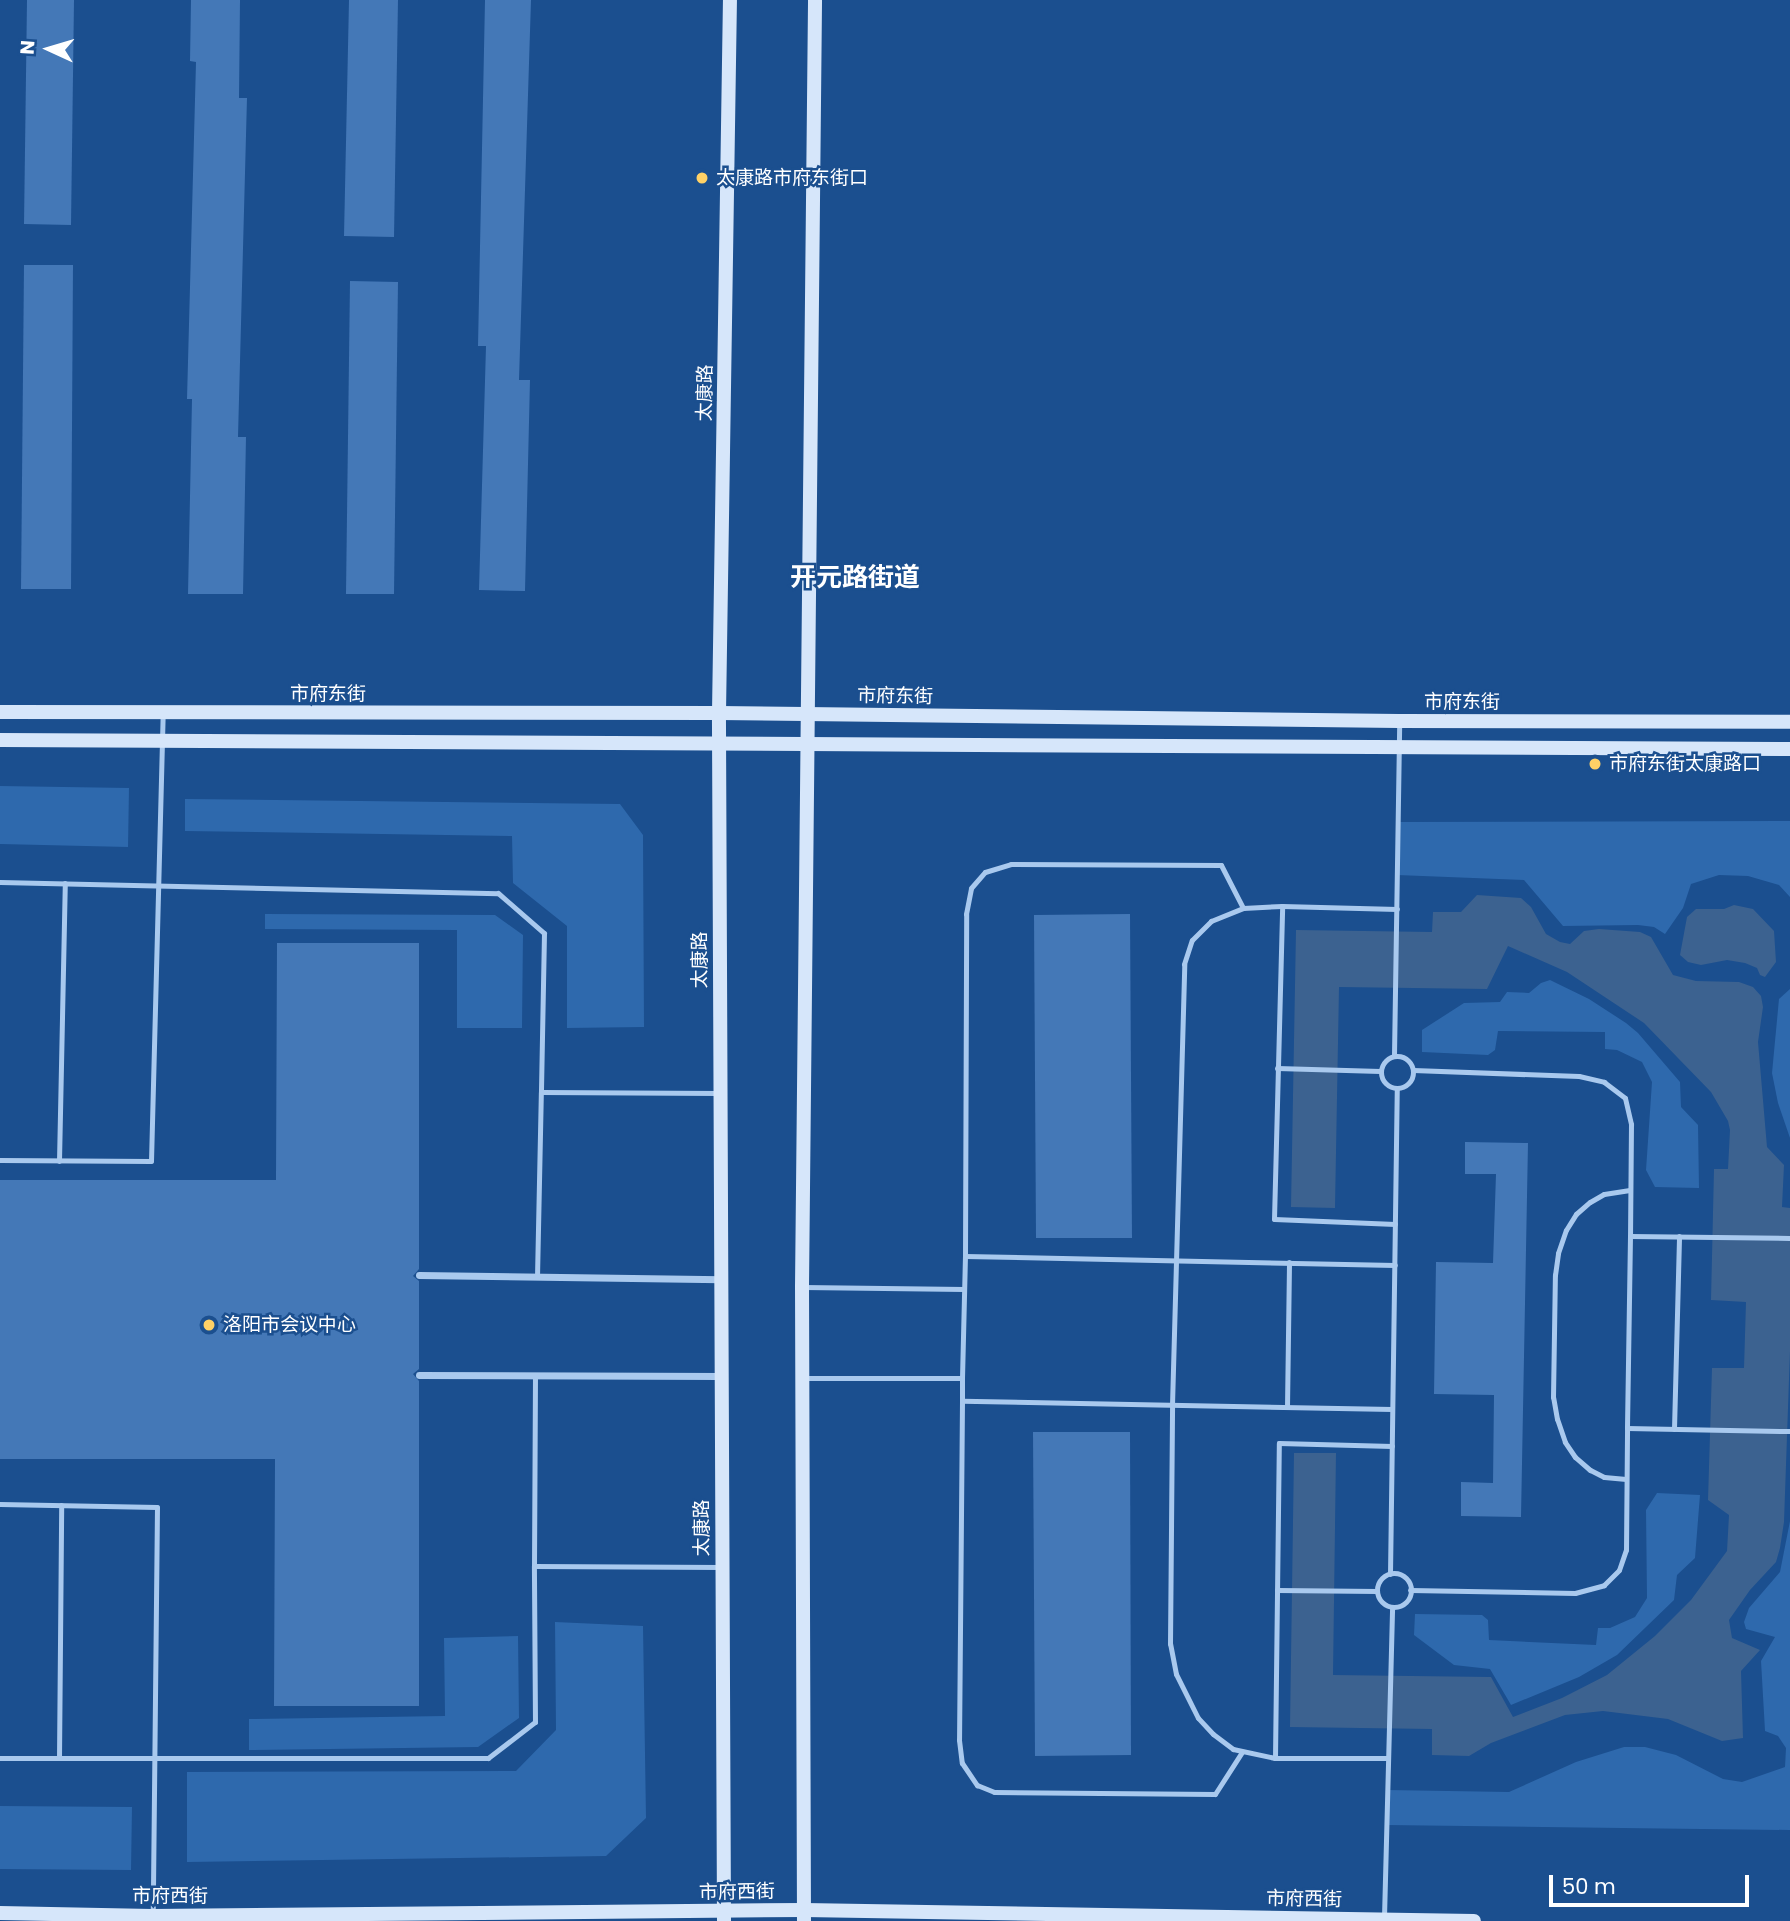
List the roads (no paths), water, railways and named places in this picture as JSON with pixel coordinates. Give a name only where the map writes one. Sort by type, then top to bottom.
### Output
[{"type":"street","name":"太康路","points":[[724,1917],[719,713],[730,0]]},
{"type":"street","points":[[804,1916],[802,1287],[815,0]]},
{"type":"street","name":"市府东街","points":[[0,712],[719,713],[1399,721],[1790,722]]},
{"type":"street","points":[[0,740],[163,743],[1790,749]]},
{"type":"street","points":[[419,1275],[721,1279]]},
{"type":"street","points":[[419,1375],[721,1376]]},
{"type":"street","name":"市府西街","points":[[0,1913],[152,1918],[804,1916],[1474,1921]]},
{"type":"lane","points":[[0,1160],[150,1161],[163,713]]},
{"type":"lane","points":[[1394,1055],[1399,721]]},
{"type":"lane","points":[[1242,1752],[1215,1794],[994,1792],[977,1785],[962,1763],[959,1740],[966,914],[971,888],[985,872],[1011,864],[1221,865],[1243,908]]},
{"type":"lane","points":[[0,882],[498,893],[544,933],[537,1277]]},
{"type":"lane","points":[[59,1161],[65,883]]},
{"type":"lane","points":[[1388,1758],[1275,1758],[1242,1752],[1233,1749],[1198,1718],[1185,1697],[1172,1654],[1172,1405],[1184,964],[1192,940],[1211,921],[1243,908],[1282,906],[1397,909]]},
{"type":"lane","points":[[1282,906],[1273,1219],[1395,1224]]},
{"type":"lane","points":[[1394,1055],[1409,1060],[1413,1070],[1411,1081],[1397,1089],[1383,1081],[1381,1070],[1385,1060],[1394,1055]]},
{"type":"lane","points":[[1278,1068],[1381,1070]]},
{"type":"lane","points":[[1410,1590],[1575,1593],[1604,1585],[1619,1570],[1626,1550],[1631,1124],[1625,1098],[1604,1082],[1579,1076],[1413,1070]]},
{"type":"lane","points":[[1390,1574],[1397,1089]]},
{"type":"lane","points":[[541,1092],[719,1093]]},
{"type":"lane","points":[[1626,1479],[1604,1477],[1576,1457],[1557,1419],[1554,1373],[1555,1275],[1558,1252],[1566,1230],[1576,1214],[1604,1194],[1630,1190]]},
{"type":"lane","points":[[1630,1236],[1790,1238]]},
{"type":"lane","points":[[1674,1429],[1679,1236]]},
{"type":"lane","points":[[965,1256],[1395,1265]]},
{"type":"lane","points":[[1287,1407],[1289,1262]]},
{"type":"lane","points":[[802,1287],[964,1289]]},
{"type":"lane","points":[[0,1758],[488,1758],[535,1722],[535,1376]]},
{"type":"lane","points":[[802,1378],[962,1378]]},
{"type":"lane","points":[[962,1401],[1392,1409]]},
{"type":"lane","points":[[1627,1428],[1789,1431]]},
{"type":"lane","points":[[1275,1758],[1279,1443],[1392,1446]]},
{"type":"lane","points":[[0,1504],[157,1507],[152,1918]]},
{"type":"lane","points":[[59,1758],[61,1505]]},
{"type":"lane","points":[[534,1566],[722,1567]]},
{"type":"lane","points":[[1390,1574],[1403,1576],[1410,1590],[1407,1600],[1392,1606],[1382,1602],[1377,1591],[1379,1582],[1390,1574]]},
{"type":"lane","points":[[1278,1590],[1377,1591]]},
{"type":"lane","points":[[1384,1920],[1392,1606]]},
{"type":"place","name":"太康路市府东街口","points":[[702,178]]},
{"type":"place","name":"市府东街太康路口","points":[[1595,764]]},
{"type":"place","name":"洛阳市会议中心","points":[[209,1325]]},
{"type":"district","name":"开元路街道","points":[[855,578]]}]
